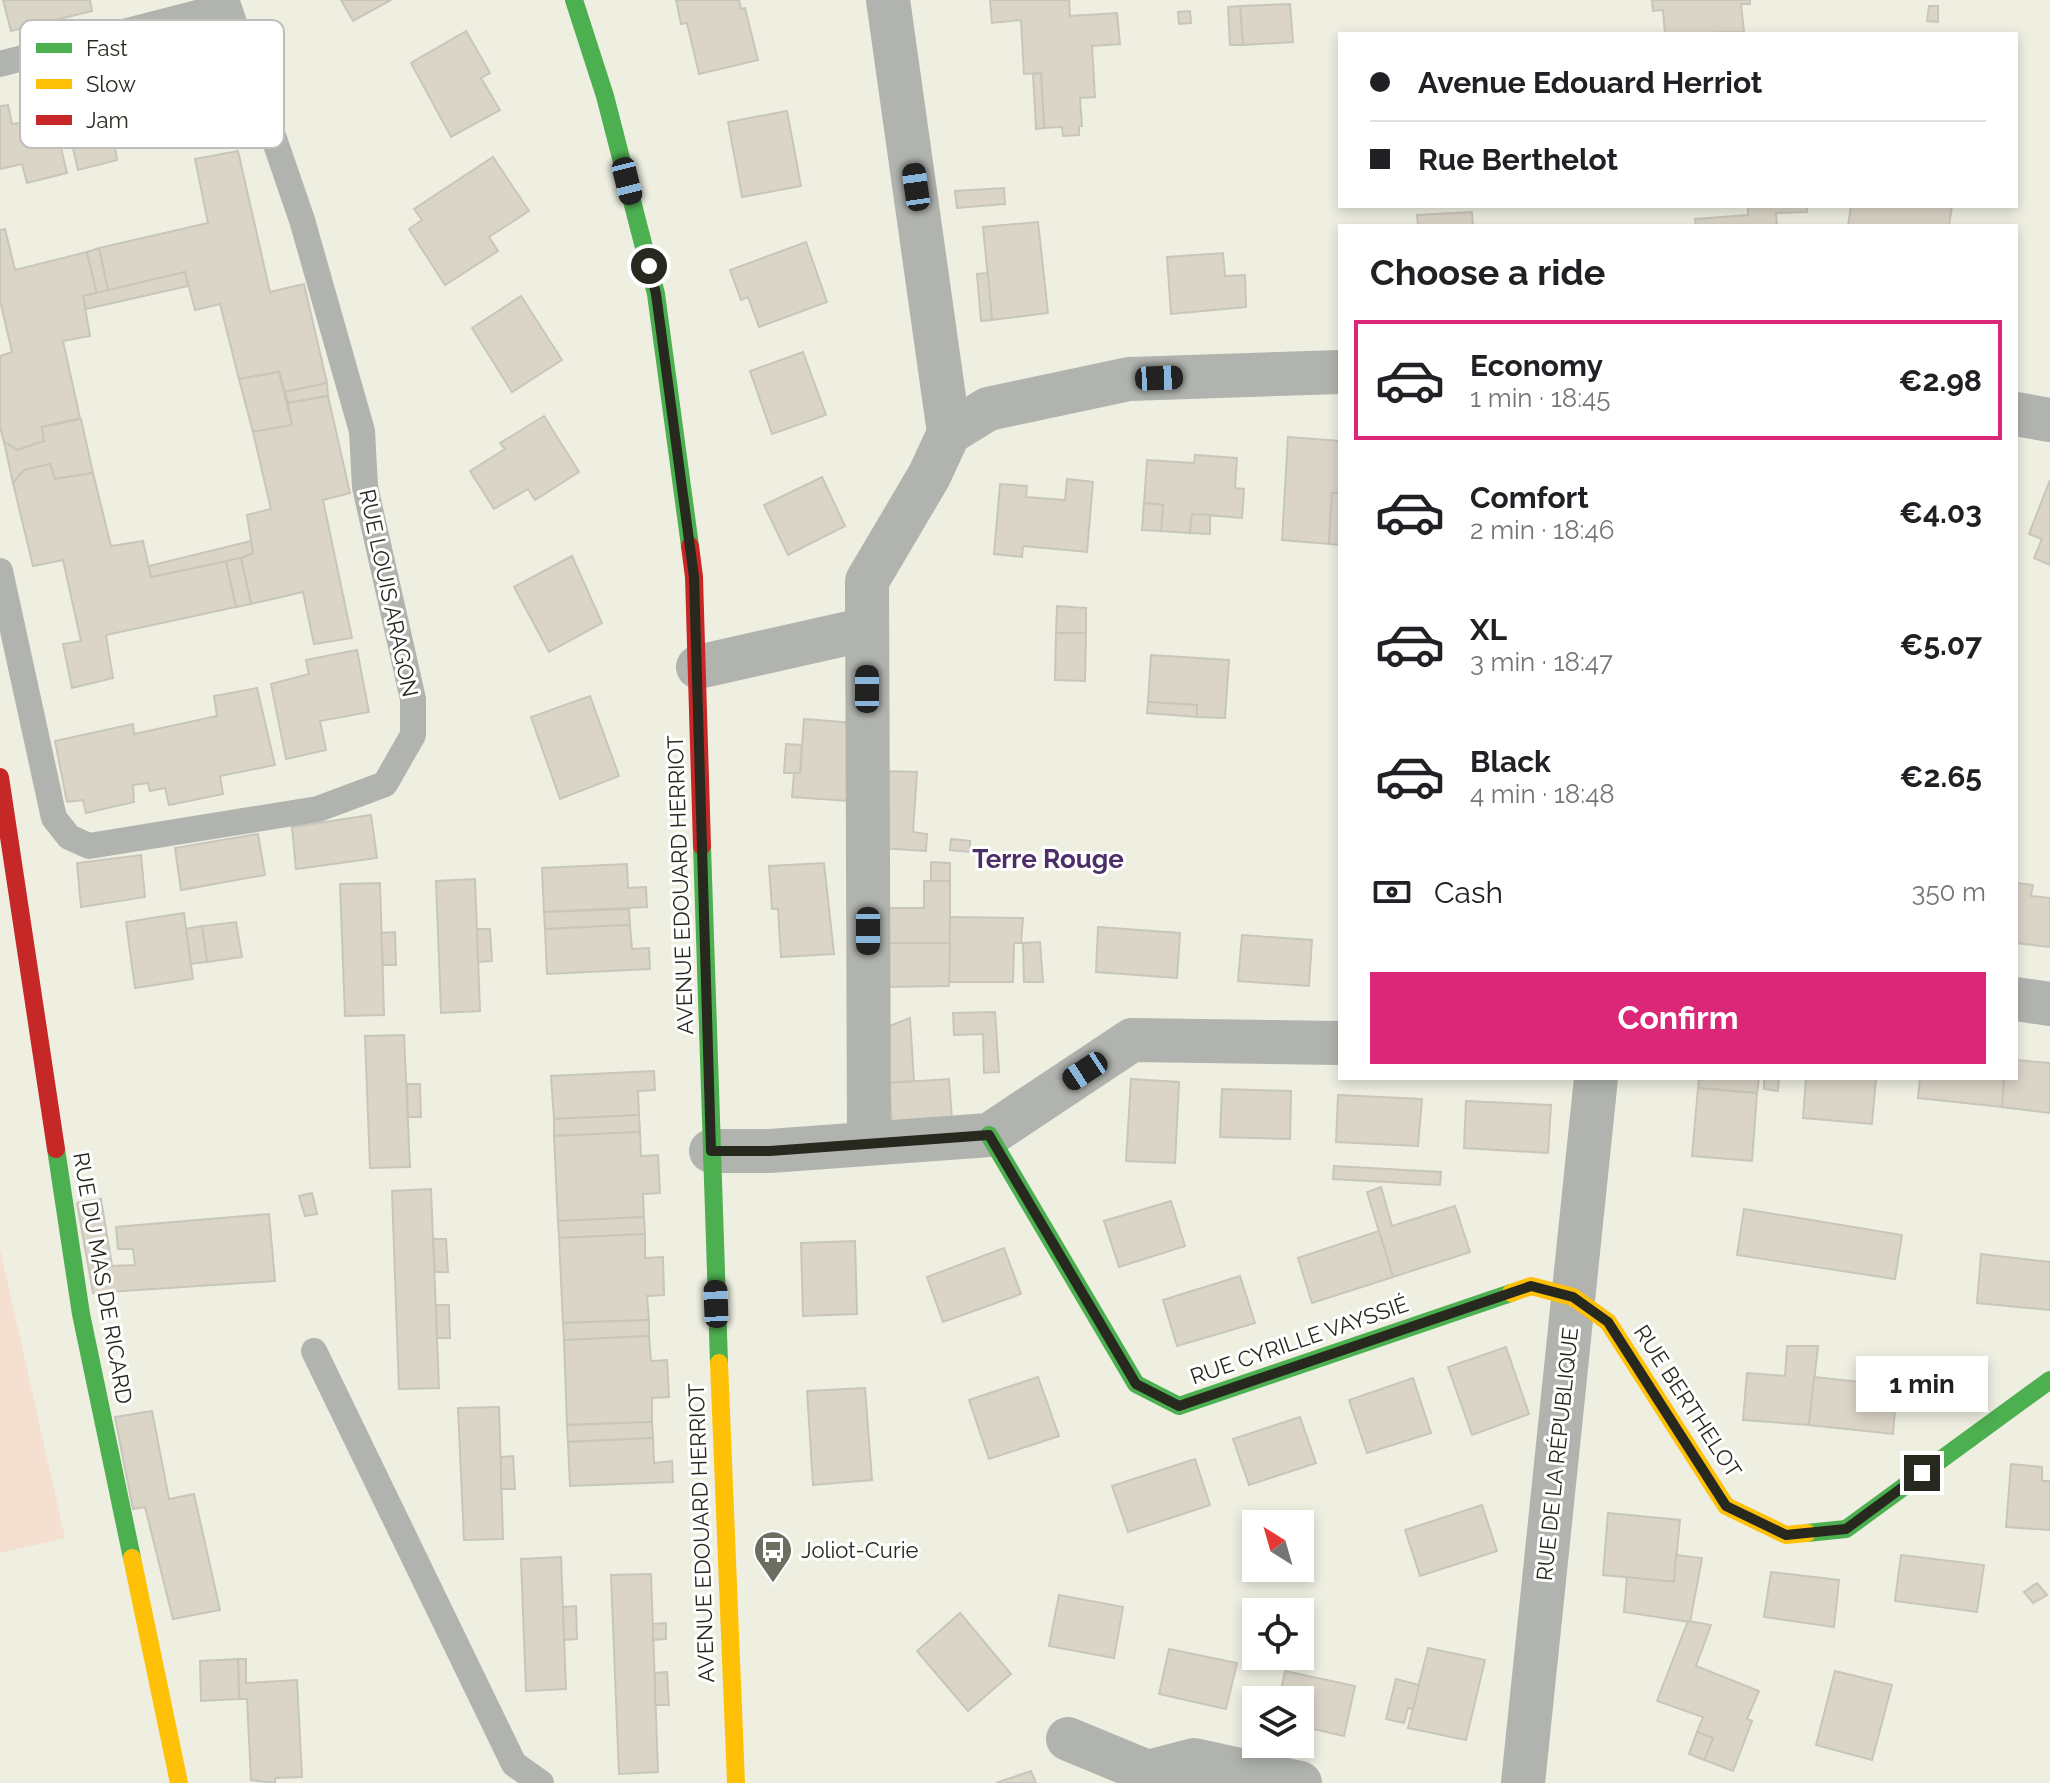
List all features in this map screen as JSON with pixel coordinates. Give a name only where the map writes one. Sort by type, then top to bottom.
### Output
[{"type":"street","name":"AVENUE EDOUARD HERRIOT","points":[[574,0],[605,96],[656,294],[694,577],[711,1151],[736,1783]]},
{"type":"street","points":[[869,1142],[867,581],[929,476],[949,433],[888,0]]},
{"type":"street","points":[[949,433],[988,409],[1129,379],[1338,372]]},
{"type":"street","points":[[2018,414],[2050,420]]},
{"type":"street","points":[[698,667],[867,629]]},
{"type":"street","name":"RUE DU MAS DE RICARD","points":[[0,777],[81,1314],[179,1783]]},
{"type":"street","points":[[2018,999],[2050,1004]]},
{"type":"street","points":[[711,1151],[770,1151],[989,1135],[1132,1040],[1338,1043]]},
{"type":"street","name":"RUE DE LA RÉPUBLIQUE","points":[[1523,1783],[1596,1080]]},
{"type":"street","name":"RUE CYRILLE VAYSSIÉ","points":[[989,1135],[1136,1384],[1179,1406],[1531,1286],[1573,1297]]},
{"type":"street","name":"RUE BERTHELOT","points":[[1573,1297],[1608,1322],[1726,1506],[1786,1535],[1846,1529],[2050,1380]]},
{"type":"street","points":[[1068,1739],[1144,1778],[1194,1760],[1300,1783]]},
{"type":"lane","name":"RUE LOUIS ARAGON","points":[[164,20],[227,3]]},
{"type":"lane","name":"RUE LOUIS ARAGON","points":[[0,64],[20,59]]},
{"type":"lane","name":"RUE LOUIS ARAGON","points":[[0,571],[54,818],[69,837],[89,846],[318,809],[385,784],[413,735],[413,699],[365,487],[362,431],[302,220],[277,148]]},
{"type":"lane","points":[[314,1351],[514,1764],[541,1783]]},
{"type":"shaded area","points":[[0,1249],[65,1538],[0,1553]]},
{"type":"building","points":[[3,0],[90,0],[92,11],[56,20],[20,20],[20,29],[11,31]]},
{"type":"building","points":[[341,0],[391,0],[353,21]]},
{"type":"building","points":[[676,0],[739,0],[741,9],[745,8],[758,60],[699,74],[687,23],[681,24]]},
{"type":"building","points":[[990,0],[1069,0],[1070,16],[1117,13],[1120,44],[1092,46],[1095,97],[1080,98],[1082,126],[1079,126],[1079,135],[1063,136],[1062,127],[1044,128],[1041,73],[1024,74],[1021,20],[992,23]]},
{"type":"building","points":[[1652,0],[1750,0],[1750,4],[1741,4],[1744,32],[1665,32],[1663,10],[1653,11]]},
{"type":"building","points":[[1290,4],[1293,42],[1243,45],[1240,6]]},
{"type":"building","points":[[1240,6],[1243,45],[1230,45],[1228,7]]},
{"type":"building","points":[[1929,6],[1938,6],[1938,22],[1927,21]]},
{"type":"building","points":[[1190,11],[1191,23],[1179,24],[1178,12]]},
{"type":"building","points":[[466,31],[490,73],[481,78],[500,110],[451,137],[411,63]]},
{"type":"building","points":[[1041,73],[1044,128],[1036,129],[1033,74]]},
{"type":"building","points":[[8,105],[12,124],[20,123],[20,148],[61,148],[67,173],[27,183],[22,164],[0,169],[0,106]]},
{"type":"building","points":[[787,111],[801,186],[742,197],[728,122]]},
{"type":"building","points":[[73,148],[115,148],[117,160],[78,170]]},
{"type":"building","points":[[238,151],[270,292],[304,284],[327,383],[285,392],[279,372],[239,379],[220,304],[195,310],[185,272],[108,291],[99,248],[208,223],[195,159]]},
{"type":"building","points":[[493,157],[529,211],[489,237],[498,251],[445,285],[409,229],[422,220],[414,209]]},
{"type":"building","points":[[1004,188],[1005,204],[957,208],[955,191]]},
{"type":"building","points":[[1748,208],[1807,208],[1807,212],[1776,213],[1777,224],[1696,224],[1695,219],[1748,215]]},
{"type":"building","points":[[1851,208],[1952,208],[1949,224],[1848,224]]},
{"type":"building","points":[[1472,212],[1473,224],[1418,224],[1417,215]]},
{"type":"building","points":[[1038,222],[1048,313],[992,320],[983,227]]},
{"type":"building","points":[[5,229],[15,270],[87,252],[97,294],[83,296],[90,336],[63,341],[80,418],[42,427],[44,441],[18,450],[4,442],[0,427],[0,356],[12,352],[0,300],[0,230]]},
{"type":"building","points":[[806,242],[827,302],[759,327],[748,297],[741,300],[730,270]]},
{"type":"building","points":[[99,248],[108,291],[97,294],[87,252]]},
{"type":"building","points":[[1223,253],[1225,276],[1245,275],[1246,307],[1171,314],[1167,257]]},
{"type":"building","points":[[185,272],[188,286],[86,309],[83,296]]},
{"type":"building","points":[[988,273],[992,320],[981,321],[977,274]]},
{"type":"building","points":[[521,296],[562,360],[512,392],[472,328]]},
{"type":"building","points":[[803,352],[826,415],[772,434],[750,371]]},
{"type":"building","points":[[279,372],[292,425],[253,432],[239,379]]},
{"type":"building","points":[[327,383],[328,396],[288,403],[285,392]]},
{"type":"building","points":[[328,396],[350,493],[323,500],[352,638],[314,644],[303,592],[251,604],[241,558],[253,553],[247,515],[271,509],[253,432],[292,425],[288,403]]},
{"type":"building","points":[[544,416],[579,472],[535,500],[528,489],[494,509],[470,471],[505,449],[500,443]]},
{"type":"building","points":[[81,419],[93,473],[55,479],[50,464],[24,470],[13,483],[4,442],[18,450],[44,441],[42,427]]},
{"type":"building","points":[[1288,437],[1338,441],[1338,493],[1332,493],[1329,544],[1282,540]]},
{"type":"building","points":[[1195,455],[1237,458],[1235,488],[1244,489],[1242,518],[1192,514],[1190,533],[1161,531],[1163,505],[1144,503],[1147,460],[1194,463]]},
{"type":"building","points":[[50,464],[55,479],[93,473],[111,546],[143,541],[151,577],[226,561],[236,607],[106,635],[113,678],[72,688],[63,644],[81,641],[63,560],[33,566],[13,483],[24,470]]},
{"type":"building","points":[[822,477],[845,526],[788,555],[764,505]]},
{"type":"building","points":[[1067,479],[1093,482],[1087,552],[1023,546],[1022,557],[994,554],[1000,484],[1027,486],[1026,497],[1065,500]]},
{"type":"building","points":[[2050,480],[2050,565],[2034,558],[2042,539],[2029,534]]},
{"type":"building","points":[[1332,493],[1338,493],[1338,545],[1329,544]]},
{"type":"building","points":[[1144,503],[1163,505],[1161,531],[1142,530]]},
{"type":"building","points":[[1192,514],[1210,515],[1210,534],[1190,533]]},
{"type":"building","points":[[251,541],[253,553],[241,558],[151,577],[149,566]]},
{"type":"building","points":[[572,556],[602,623],[549,652],[514,587]]},
{"type":"building","points":[[241,558],[251,604],[236,607],[226,561]]},
{"type":"building","points":[[1057,606],[1086,608],[1086,633],[1056,633]]},
{"type":"building","points":[[1056,633],[1086,633],[1085,681],[1055,680]]},
{"type":"building","points":[[357,650],[369,712],[320,721],[326,750],[286,759],[271,684],[309,674],[306,660]]},
{"type":"building","points":[[1151,655],[1229,660],[1225,718],[1197,717],[1197,705],[1148,702]]},
{"type":"building","points":[[257,688],[275,765],[220,776],[223,794],[169,805],[165,788],[150,791],[148,783],[133,785],[134,802],[86,813],[83,800],[67,802],[55,741],[133,724],[134,734],[217,716],[214,696]]},
{"type":"building","points":[[590,696],[619,776],[560,799],[531,717]]},
{"type":"building","points":[[1148,702],[1197,705],[1197,717],[1147,713]]},
{"type":"building","points":[[804,719],[855,723],[849,801],[792,797],[794,773],[800,773]]},
{"type":"building","points":[[786,744],[802,745],[800,773],[784,773]]},
{"type":"building","points":[[884,771],[917,772],[913,832],[927,834],[926,851],[880,848]]},
{"type":"building","points":[[371,815],[377,858],[296,869],[292,827]]},
{"type":"building","points":[[258,834],[265,875],[181,890],[175,848]]},
{"type":"building","points":[[951,839],[970,841],[970,852],[950,850]]},
{"type":"building","points":[[141,855],[145,897],[81,907],[77,863]]},
{"type":"building","points":[[931,862],[950,863],[950,881],[931,881]]},
{"type":"building","points":[[824,863],[834,954],[781,957],[778,909],[772,909],[769,866]]},
{"type":"building","points":[[627,864],[628,888],[646,887],[647,907],[544,912],[542,868]]},
{"type":"building","points":[[475,879],[480,1011],[441,1013],[436,881]]},
{"type":"building","points":[[924,881],[950,881],[950,943],[886,943],[885,908],[924,908]]},
{"type":"building","points":[[380,883],[384,1015],[345,1016],[340,884]]},
{"type":"building","points":[[2018,883],[2033,885],[2031,896],[2050,898],[2050,947],[2018,943]]},
{"type":"building","points":[[629,909],[630,925],[545,929],[544,912]]},
{"type":"building","points":[[184,913],[193,979],[135,988],[126,922]]},
{"type":"building","points":[[950,917],[1023,918],[1021,943],[1014,943],[1013,982],[949,982]]},
{"type":"building","points":[[236,922],[242,957],[207,962],[202,926]]},
{"type":"building","points":[[630,925],[632,949],[649,948],[650,969],[547,974],[545,929]]},
{"type":"building","points":[[202,926],[207,962],[191,964],[186,929]]},
{"type":"building","points":[[1098,927],[1180,933],[1177,978],[1096,972]]},
{"type":"building","points":[[477,929],[490,929],[492,961],[478,962]]},
{"type":"building","points":[[395,932],[396,965],[383,965],[381,933]]},
{"type":"building","points":[[1242,935],[1312,940],[1309,986],[1238,981]]},
{"type":"building","points":[[1040,942],[1043,982],[1024,982],[1023,943]]},
{"type":"building","points":[[886,943],[950,943],[949,986],[886,987]]},
{"type":"building","points":[[995,1012],[999,1072],[984,1073],[983,1034],[954,1035],[953,1013]]},
{"type":"building","points":[[910,1018],[914,1081],[889,1083],[882,1029]]},
{"type":"building","points":[[404,1035],[410,1167],[370,1168],[365,1036]]},
{"type":"building","points":[[2018,1060],[2050,1063],[2050,1113],[2002,1107],[2004,1080],[2018,1080]]},
{"type":"building","points":[[654,1071],[655,1090],[638,1091],[639,1115],[554,1119],[551,1076]]},
{"type":"building","points":[[949,1079],[952,1119],[892,1125],[889,1083]]},
{"type":"building","points":[[1131,1079],[1179,1082],[1175,1163],[1126,1161]]},
{"type":"building","points":[[1699,1080],[1759,1080],[1757,1093],[1698,1088]]},
{"type":"building","points":[[1764,1080],[1779,1080],[1778,1091],[1764,1089]]},
{"type":"building","points":[[1806,1080],[1876,1080],[1872,1124],[1803,1118]]},
{"type":"building","points":[[1920,1080],[2004,1080],[2002,1107],[1918,1098]]},
{"type":"building","points":[[407,1084],[420,1084],[421,1117],[408,1117]]},
{"type":"building","points":[[1698,1088],[1757,1093],[1752,1161],[1692,1156]]},
{"type":"building","points":[[1222,1089],[1291,1091],[1290,1139],[1220,1137]]},
{"type":"building","points":[[1338,1095],[1422,1099],[1418,1146],[1336,1142]]},
{"type":"building","points":[[1466,1101],[1551,1105],[1548,1153],[1464,1148]]},
{"type":"building","points":[[639,1115],[640,1132],[554,1136],[554,1119]]},
{"type":"building","points":[[640,1132],[641,1156],[658,1155],[660,1193],[643,1194],[644,1217],[558,1221],[554,1136]]},
{"type":"building","points":[[1334,1166],[1441,1172],[1440,1185],[1333,1179]]},
{"type":"building","points":[[1381,1187],[1392,1226],[1455,1206],[1470,1252],[1393,1277],[1367,1192]]},
{"type":"building","points":[[431,1189],[439,1388],[399,1389],[392,1191]]},
{"type":"building","points":[[312,1193],[317,1214],[305,1216],[299,1196]]},
{"type":"building","points":[[101,1199],[112,1266],[135,1265],[133,1249],[118,1249],[116,1227],[269,1214],[275,1281],[93,1293],[77,1203]]},
{"type":"building","points":[[1171,1201],[1185,1246],[1119,1267],[1104,1221]]},
{"type":"building","points":[[1744,1209],[1902,1235],[1895,1279],[1737,1255]]},
{"type":"building","points":[[644,1217],[645,1234],[559,1238],[558,1221]]},
{"type":"building","points":[[1379,1231],[1393,1277],[1312,1303],[1298,1258]]},
{"type":"building","points":[[645,1234],[645,1258],[663,1257],[664,1295],[647,1296],[649,1320],[563,1323],[559,1238]]},
{"type":"building","points":[[433,1239],[446,1239],[448,1272],[435,1272]]},
{"type":"building","points":[[855,1241],[857,1314],[803,1316],[801,1243]]},
{"type":"building","points":[[1004,1248],[1021,1294],[943,1322],[927,1277]]},
{"type":"building","points":[[1981,1254],[2050,1262],[2050,1310],[1977,1303]]},
{"type":"building","points":[[1240,1276],[1255,1323],[1177,1346],[1163,1300]]},
{"type":"building","points":[[436,1305],[449,1305],[450,1338],[437,1338]]},
{"type":"building","points":[[649,1320],[649,1336],[564,1340],[563,1323]]},
{"type":"building","points":[[649,1336],[651,1361],[667,1360],[669,1397],[652,1398],[652,1422],[567,1425],[564,1340]]},
{"type":"building","points":[[1787,1346],[1818,1346],[1809,1425],[1743,1420],[1747,1373],[1785,1376]]},
{"type":"building","points":[[1506,1347],[1529,1414],[1472,1435],[1448,1367]]},
{"type":"building","points":[[1038,1377],[1059,1436],[989,1459],[969,1400]]},
{"type":"building","points":[[1814,1377],[1897,1386],[1893,1434],[1809,1425]]},
{"type":"building","points":[[1413,1378],[1431,1433],[1367,1453],[1349,1400]]},
{"type":"building","points":[[865,1388],[872,1480],[813,1485],[807,1391]]},
{"type":"building","points":[[499,1407],[503,1539],[464,1540],[458,1408]]},
{"type":"building","points":[[152,1411],[169,1499],[194,1494],[220,1610],[173,1619],[145,1507],[133,1509],[115,1417]]},
{"type":"building","points":[[1300,1417],[1316,1463],[1249,1485],[1233,1439]]},
{"type":"building","points":[[652,1422],[653,1438],[568,1442],[567,1425]]},
{"type":"building","points":[[653,1438],[654,1463],[672,1461],[673,1482],[570,1486],[568,1442]]},
{"type":"building","points":[[513,1456],[515,1489],[501,1489],[501,1457]]},
{"type":"building","points":[[1195,1459],[1210,1505],[1128,1532],[1112,1486]]},
{"type":"building","points":[[2011,1464],[2042,1467],[2042,1481],[2050,1481],[2050,1530],[2006,1527]]},
{"type":"building","points":[[1482,1505],[1497,1551],[1420,1576],[1405,1530]]},
{"type":"building","points":[[1608,1513],[1680,1520],[1674,1582],[1603,1575]]},
{"type":"building","points":[[1676,1555],[1702,1558],[1690,1622],[1624,1612],[1627,1577],[1674,1582]]},
{"type":"building","points":[[1901,1555],[1984,1565],[1977,1612],[1895,1601]]},
{"type":"building","points":[[561,1557],[566,1689],[526,1691],[521,1559]]},
{"type":"building","points":[[1771,1572],[1839,1580],[1834,1627],[1764,1617]]},
{"type":"building","points":[[651,1574],[658,1772],[619,1774],[611,1575]]},
{"type":"building","points":[[2037,1583],[2047,1595],[2033,1603],[2024,1592]]},
{"type":"building","points":[[1059,1595],[1123,1607],[1114,1658],[1049,1646]]},
{"type":"building","points":[[576,1606],[577,1639],[564,1640],[563,1607]]},
{"type":"building","points":[[960,1613],[1011,1674],[968,1711],[917,1651]]},
{"type":"building","points":[[1688,1621],[1711,1625],[1696,1666],[1759,1691],[1747,1719],[1752,1721],[1733,1771],[1704,1760],[1713,1738],[1697,1732],[1703,1717],[1657,1701]]},
{"type":"building","points":[[666,1623],[666,1639],[653,1640],[653,1624]]},
{"type":"building","points":[[1428,1648],[1485,1660],[1466,1740],[1408,1728]]},
{"type":"building","points":[[1169,1649],[1237,1663],[1226,1709],[1159,1694]]},
{"type":"building","points":[[238,1659],[246,1659],[246,1683],[297,1680],[302,1777],[275,1778],[275,1783],[251,1780],[247,1699],[239,1699]]},
{"type":"building","points":[[238,1659],[239,1699],[201,1701],[200,1661]]},
{"type":"building","points":[[1285,1671],[1355,1686],[1344,1736],[1314,1729],[1314,1686],[1282,1686]]},
{"type":"building","points":[[1835,1671],[1892,1685],[1872,1760],[1816,1745]]},
{"type":"building","points":[[667,1672],[669,1705],[655,1705],[655,1673]]},
{"type":"building","points":[[1396,1679],[1419,1685],[1413,1709],[1408,1708],[1404,1723],[1386,1719]]},
{"type":"building","points":[[1697,1732],[1713,1738],[1704,1760],[1689,1754]]},
{"type":"building","points":[[1031,1771],[1036,1783],[996,1783]]},
{"type":"traffic: fast","points":[[574,0],[605,96],[656,294],[690,546]]},
{"type":"traffic: fast","points":[[702,846],[719,1363]]},
{"type":"traffic: fast","points":[[989,1135],[1136,1384],[1179,1406],[1511,1293]]},
{"type":"traffic: fast","points":[[56,1149],[81,1314],[132,1558]]},
{"type":"traffic: fast","points":[[1807,1533],[1846,1529],[2050,1380]]},
{"type":"traffic: slow","points":[[1511,1293],[1531,1286],[1573,1297],[1608,1322],[1726,1506],[1786,1535],[1807,1533]]},
{"type":"traffic: slow","points":[[719,1363],[736,1783]]},
{"type":"traffic: slow","points":[[132,1558],[179,1783]]},
{"type":"traffic: jam","points":[[690,546],[694,577],[702,846]]},
{"type":"traffic: jam","points":[[0,777],[56,1149]]},
{"type":"place","name":"Joliot-Curie","points":[[773,1584]]},
{"type":"district","name":"Terre Rouge","points":[[1048,859]]},
{"type":"route","points":[[649,266],[656,294],[694,577],[711,1151],[770,1151],[989,1135],[1136,1384],[1179,1406],[1531,1286],[1573,1297],[1608,1322],[1726,1506],[1786,1535],[1846,1529],[1922,1473]]}]
